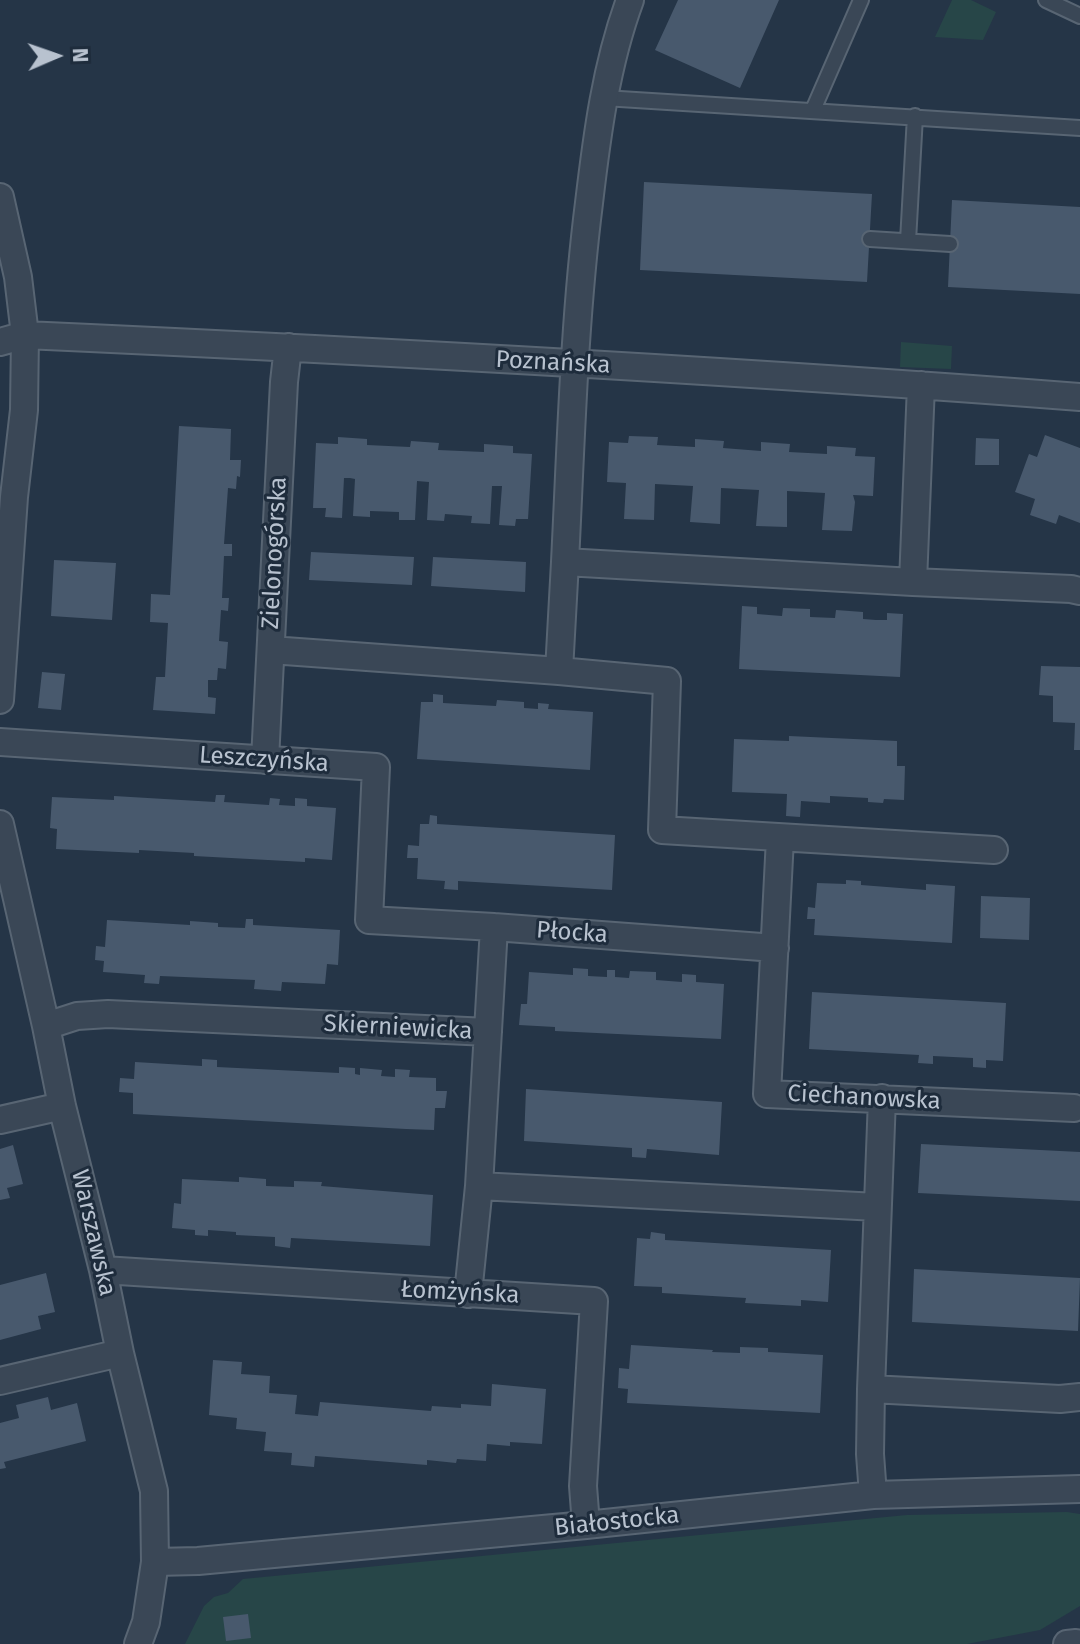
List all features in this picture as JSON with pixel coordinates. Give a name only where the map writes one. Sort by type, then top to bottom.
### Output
[{"type":"street","points":[[559,671],[580,273],[597,135],[630,0]]},
{"type":"street","points":[[0,197],[18,277],[13,338],[24,410],[7,498],[0,700]]},
{"type":"street","name":"Poznańska","points":[[13,338],[288,347],[1080,397]]},
{"type":"street","name":"Zielonogórska","points":[[265,760],[288,347]]},
{"type":"street","points":[[913,582],[921,385]]},
{"type":"street","points":[[565,562],[1080,591]]},
{"type":"street","points":[[271,650],[667,681],[662,830],[994,850]]},
{"type":"street","name":"Leszczyńska","points":[[0,742],[376,767],[369,920]]},
{"type":"street","name":"Warszawska","points":[[0,824],[62,1106],[154,1491],[155,1562],[146,1622],[138,1644]]},
{"type":"street","name":"Ciechanowska","points":[[780,838],[767,1094],[1074,1108]]},
{"type":"street","name":"Płocka","points":[[369,920],[775,948]]},
{"type":"street","points":[[488,1032],[494,927]]},
{"type":"street","name":"Skierniewicka","points":[[46,1026],[77,1016],[108,1014],[488,1032],[479,1186],[468,1294]]},
{"type":"street","points":[[873,1495],[871,1389],[882,1098]]},
{"type":"street","points":[[0,1120],[62,1106]]},
{"type":"street","points":[[479,1186],[877,1207]]},
{"type":"street","name":"Łomżyńska","points":[[103,1270],[594,1301],[583,1486],[586,1525]]},
{"type":"street","points":[[0,1381],[120,1353]]},
{"type":"street","points":[[871,1389],[1060,1399],[1080,1397]]},
{"type":"street","name":"Białostocka","points":[[155,1562],[198,1561],[586,1525],[873,1495],[1080,1489]]},
{"type":"lane","points":[[813,110],[861,0]]},
{"type":"lane","points":[[1046,0],[1080,16]]},
{"type":"lane","points":[[604,98],[1080,128]]},
{"type":"lane","points":[[908,241],[915,116]]},
{"type":"lane","points":[[870,239],[950,244]]},
{"type":"green space","points":[[952,0],[971,0],[996,12],[983,40],[935,37]]},
{"type":"green space","points":[[901,342],[952,346],[951,369],[900,367]]},
{"type":"green space","points":[[1080,1514],[1080,1606],[1040,1630],[967,1644],[185,1644],[204,1606],[214,1597],[228,1593],[243,1579],[907,1515]]},
{"type":"building","points":[[678,0],[779,0],[740,88],[655,50]]},
{"type":"building","points":[[644,182],[872,194],[867,282],[640,270]]},
{"type":"building","points":[[952,200],[1080,207],[1080,294],[948,287]]},
{"type":"building","points":[[179,426],[231,429],[230,460],[241,460],[236,489],[228,488],[224,544],[232,544],[232,556],[224,556],[222,598],[229,598],[228,611],[221,610],[219,641],[228,642],[226,669],[218,668],[217,680],[208,680],[208,697],[216,698],[215,714],[153,710],[156,677],[165,677],[168,623],[150,622],[151,594],[170,595]]},
{"type":"building","points":[[1045,435],[1080,448],[1080,523],[1059,515],[1056,524],[1030,515],[1035,499],[1015,492],[1029,454],[1037,457]]},
{"type":"building","points":[[629,436],[658,437],[657,445],[695,447],[695,439],[724,441],[723,448],[761,451],[761,442],[790,444],[789,452],[827,454],[827,446],[856,448],[855,456],[875,457],[873,496],[853,495],[852,531],[822,530],[825,493],[787,491],[787,527],[756,526],[759,490],[721,488],[720,524],[690,522],[693,486],[655,484],[654,520],[624,519],[626,483],[607,482],[609,442],[628,443]]},
{"type":"building","points":[[338,437],[367,439],[367,445],[410,447],[411,441],[439,443],[438,450],[484,452],[484,444],[513,446],[513,453],[532,454],[528,519],[516,519],[515,526],[499,525],[502,486],[492,486],[490,524],[471,523],[472,516],[445,514],[444,521],[427,520],[429,482],[417,481],[415,520],[399,520],[399,512],[370,511],[370,517],[353,516],[355,479],[350,478],[344,478],[342,518],[325,517],[326,508],[313,508],[316,443],[338,444]]},
{"type":"building","points":[[976,438],[999,439],[999,465],[975,465]]},
{"type":"building","points":[[311,552],[414,557],[412,585],[309,580]]},
{"type":"building","points":[[433,557],[526,562],[525,592],[431,586]]},
{"type":"building","points":[[54,560],[116,563],[112,620],[51,616]]},
{"type":"building","points":[[742,606],[757,607],[757,614],[782,616],[783,608],[810,609],[810,617],[835,618],[836,610],[863,612],[863,619],[876,620],[887,620],[887,613],[903,614],[900,677],[739,669]]},
{"type":"building","points":[[1041,666],[1080,667],[1080,750],[1074,750],[1075,723],[1053,722],[1053,696],[1039,695]]},
{"type":"building","points":[[42,672],[65,674],[61,710],[38,708]]},
{"type":"building","points":[[433,694],[443,695],[443,703],[496,706],[497,700],[524,702],[524,708],[538,709],[538,703],[549,704],[548,709],[593,712],[590,770],[417,759],[421,702],[433,702]]},
{"type":"building","points":[[789,736],[897,741],[897,766],[905,766],[904,800],[884,799],[883,803],[868,802],[868,798],[830,796],[830,803],[801,801],[800,817],[786,816],[787,794],[732,792],[734,739],[789,741]]},
{"type":"building","points":[[216,795],[225,795],[224,802],[269,805],[270,798],[280,799],[279,805],[295,806],[295,798],[307,799],[307,806],[336,808],[332,860],[305,858],[305,862],[139,850],[139,853],[56,849],[57,829],[50,828],[52,797],[114,800],[114,796],[215,802]]},
{"type":"building","points":[[430,815],[437,816],[437,824],[615,835],[612,890],[458,881],[458,890],[444,889],[445,881],[417,879],[418,858],[407,858],[408,845],[419,846],[420,824],[429,824]]},
{"type":"building","points":[[846,880],[861,881],[861,885],[926,890],[926,884],[955,886],[952,943],[814,935],[815,919],[807,919],[808,907],[815,908],[817,883],[846,884]]},
{"type":"building","points":[[981,896],[1030,898],[1029,940],[980,938]]},
{"type":"building","points":[[246,919],[253,919],[253,925],[340,930],[338,965],[327,964],[325,984],[282,982],[281,991],[254,989],[255,980],[160,976],[159,984],[144,983],[145,975],[103,972],[104,961],[95,960],[96,946],[105,947],[107,920],[190,925],[190,921],[218,923],[218,927],[245,928]]},
{"type":"building","points":[[573,968],[588,969],[588,976],[607,977],[607,970],[615,970],[615,977],[629,978],[630,971],[656,972],[656,980],[682,982],[682,974],[696,975],[696,982],[724,984],[721,1039],[555,1031],[555,1027],[519,1025],[521,1004],[527,1004],[529,972],[573,975]]},
{"type":"building","points":[[812,992],[1006,1003],[1003,1061],[986,1060],[986,1068],[973,1067],[973,1058],[933,1056],[933,1064],[918,1063],[919,1055],[809,1049]]},
{"type":"building","points":[[202,1059],[217,1060],[217,1067],[339,1073],[339,1067],[355,1068],[355,1074],[360,1075],[360,1068],[382,1070],[381,1076],[395,1077],[395,1069],[410,1070],[409,1077],[436,1078],[436,1091],[447,1091],[445,1108],[435,1108],[434,1130],[406,1129],[133,1114],[133,1093],[119,1092],[120,1078],[134,1079],[135,1062],[202,1066]]},
{"type":"building","points":[[526,1089],[722,1102],[719,1155],[647,1149],[646,1158],[632,1157],[632,1148],[524,1141]]},
{"type":"building","points":[[921,1144],[1080,1152],[1080,1201],[918,1193]]},
{"type":"building","points":[[13,1145],[23,1184],[7,1188],[10,1198],[0,1200],[0,1149]]},
{"type":"building","points":[[239,1177],[266,1179],[266,1186],[294,1187],[294,1181],[322,1182],[321,1186],[433,1195],[430,1246],[291,1238],[290,1248],[275,1246],[275,1237],[208,1230],[208,1236],[195,1235],[195,1230],[172,1228],[174,1203],[181,1204],[182,1179],[239,1182]]},
{"type":"building","points":[[651,1232],[665,1234],[665,1240],[831,1250],[828,1302],[801,1300],[801,1306],[745,1303],[746,1298],[662,1293],[662,1287],[634,1286],[637,1238],[650,1239]]},
{"type":"building","points":[[914,1269],[1080,1278],[1078,1331],[912,1322]]},
{"type":"building","points":[[46,1273],[55,1312],[38,1316],[41,1329],[0,1340],[0,1285]]},
{"type":"building","points":[[631,1345],[740,1353],[740,1347],[768,1348],[768,1352],[823,1355],[820,1413],[627,1403],[628,1389],[618,1388],[619,1368],[629,1369]]},
{"type":"building","points":[[213,1360],[242,1362],[241,1374],[270,1376],[269,1393],[297,1395],[295,1414],[318,1416],[320,1402],[431,1411],[432,1406],[491,1406],[492,1384],[546,1389],[542,1444],[487,1444],[486,1461],[457,1459],[456,1463],[427,1460],[427,1465],[315,1456],[314,1467],[291,1465],[292,1453],[264,1451],[266,1432],[236,1429],[237,1418],[209,1415]]},
{"type":"building","points":[[48,1397],[51,1410],[77,1403],[86,1441],[4,1462],[6,1468],[0,1469],[0,1423],[19,1418],[16,1405]]},
{"type":"building","points":[[248,1614],[251,1638],[226,1641],[223,1617]]}]
